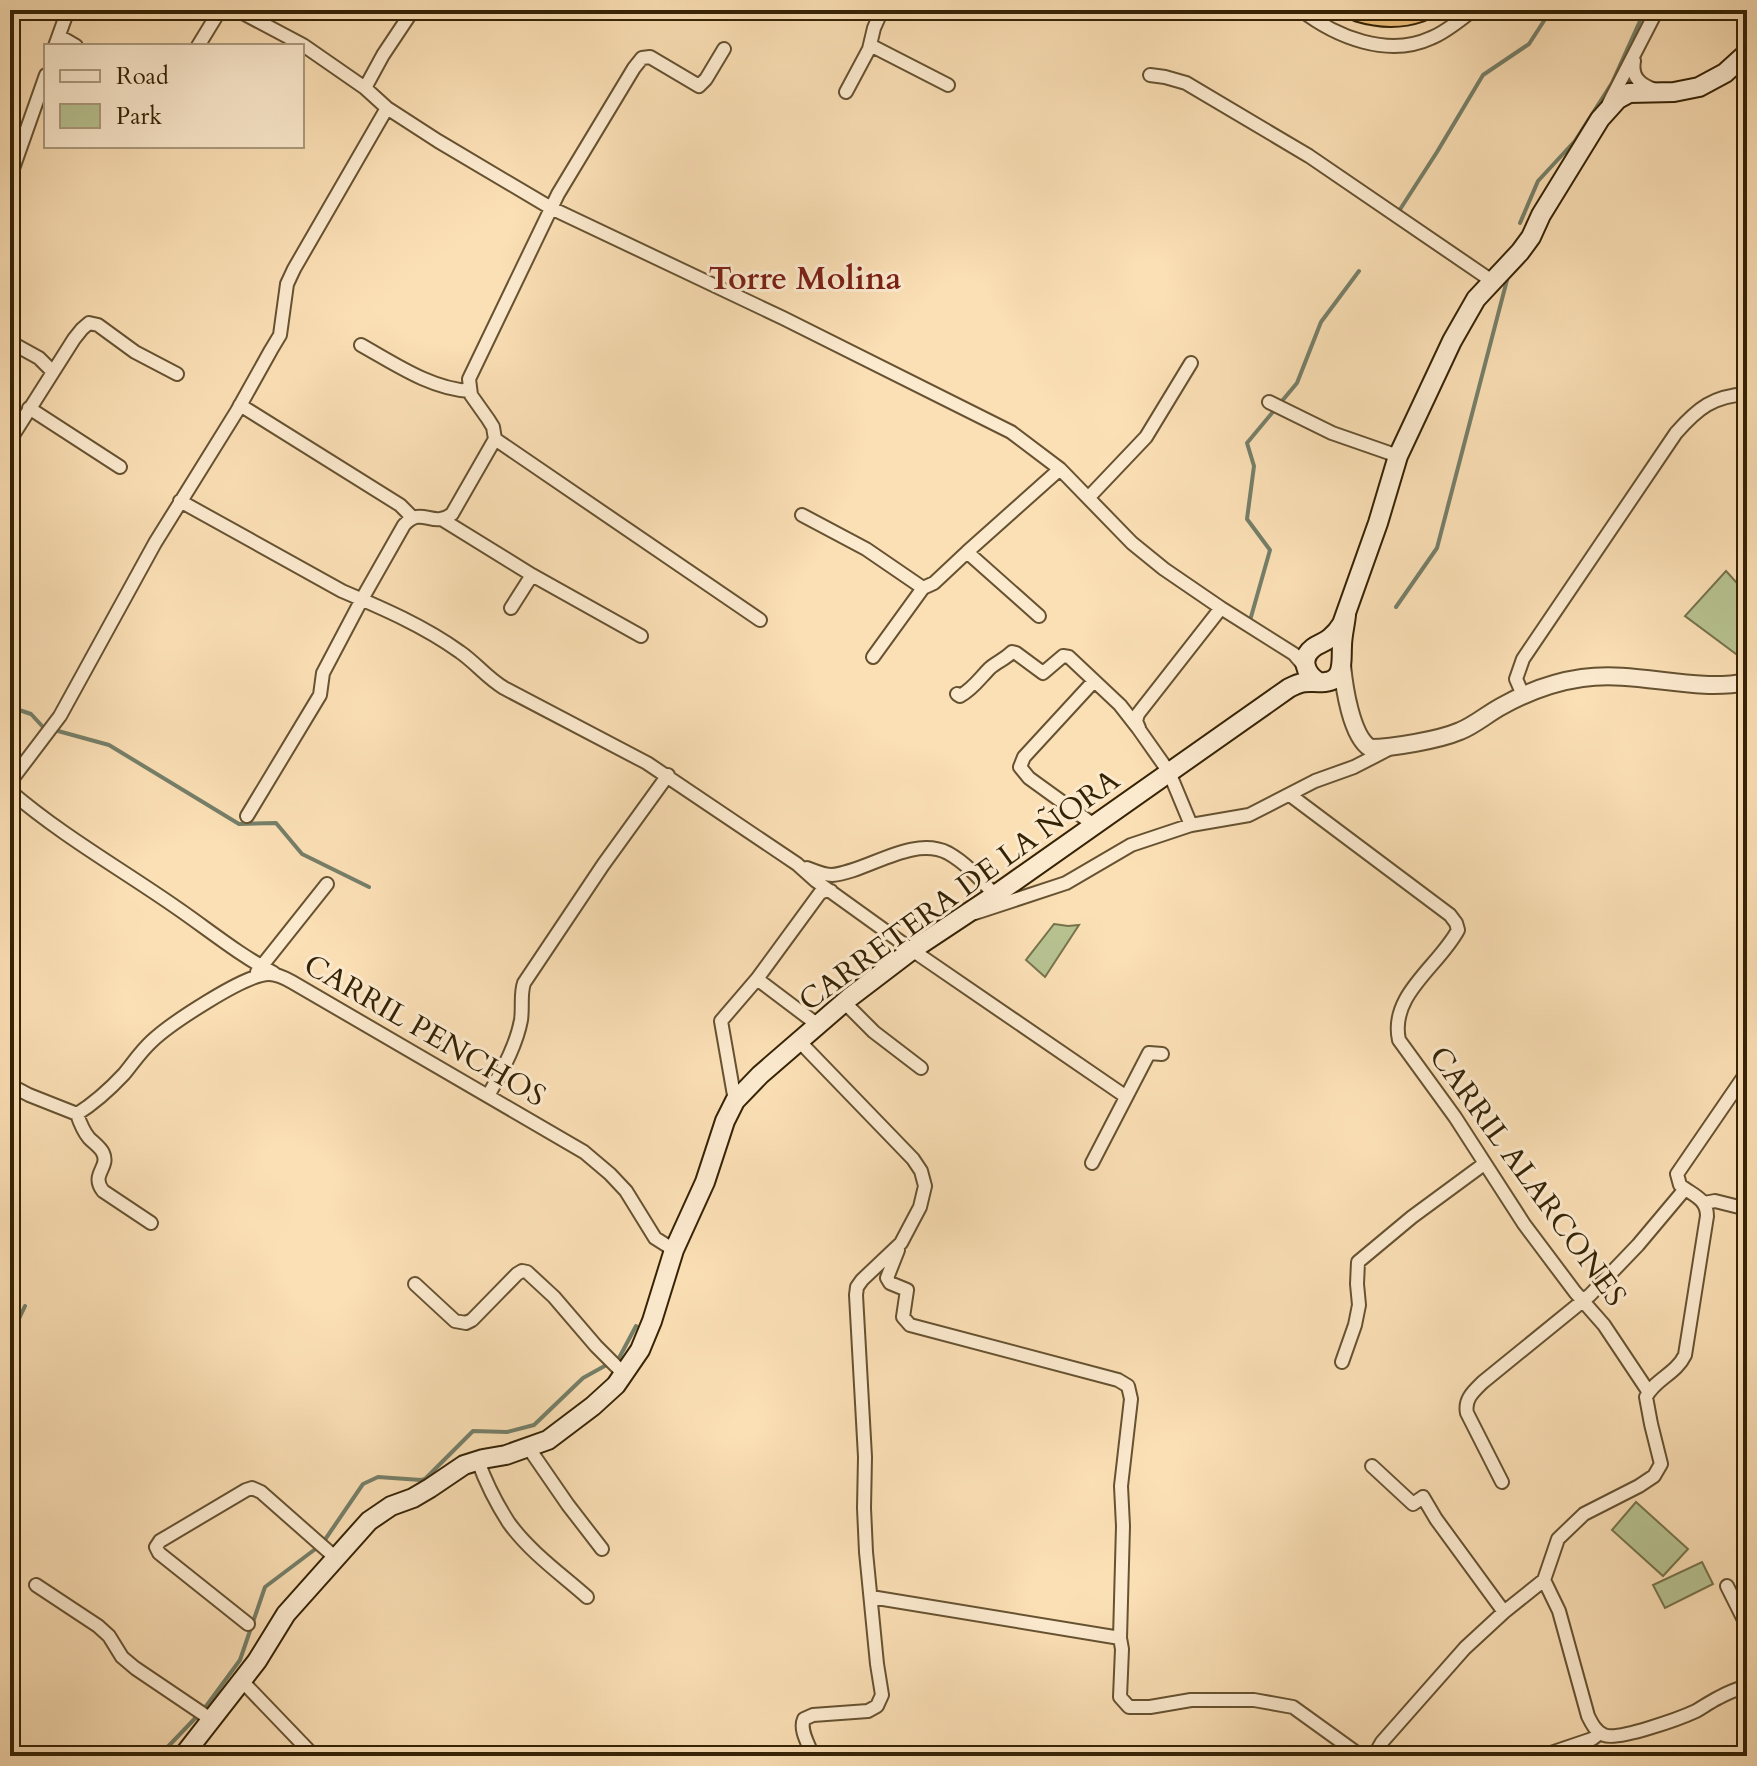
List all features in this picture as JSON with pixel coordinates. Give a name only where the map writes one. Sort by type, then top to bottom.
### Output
[{"type":"highway","points":[[1359,10],[1384,15],[1420,10]]},
{"type":"main road","points":[[1346,615],[1334,634],[1306,657],[1311,674],[1328,681],[1341,671],[1346,615],[1398,456],[1466,315],[1476,299],[1531,237],[1541,215],[1600,119],[1618,99],[1629,93],[1685,91],[1713,81],[1739,63],[1747,53]]},
{"type":"main road","points":[[1316,647],[1324,645],[1335,649],[1342,662]]},
{"type":"main road","name":"CARRETERA DE LA ÑORA","points":[[183,1756],[205,1715],[242,1681],[326,1549],[356,1535],[380,1513],[413,1498],[464,1465],[548,1440],[616,1385],[616,1366],[640,1350],[652,1321],[674,1250],[705,1182],[725,1121],[735,1101],[760,1075],[844,1002],[912,950],[1311,674]]},
{"type":"street","points":[[57,41],[68,10]]},
{"type":"street","points":[[199,44],[220,10]]},
{"type":"street","points":[[237,10],[301,44]]},
{"type":"street","points":[[365,88],[413,10]]},
{"type":"street","points":[[846,92],[865,58],[882,10]]},
{"type":"street","points":[[1301,10],[1321,24],[1353,39],[1402,46],[1431,38],[1473,10]]},
{"type":"street","points":[[1600,119],[1657,10]]},
{"type":"street","points":[[870,45],[948,85]]},
{"type":"street","points":[[304,46],[365,88],[387,108],[551,208],[783,318],[1011,432],[1060,469],[1132,543],[1164,569],[1299,658],[1311,674],[1351,712]]},
{"type":"street","points":[[443,520],[456,508],[495,439],[493,427],[470,391],[469,379],[558,194],[642,58],[650,57],[699,86],[724,49]]},
{"type":"street","points":[[1635,54],[1634,76],[1644,85],[1662,92]]},
{"type":"street","points":[[1150,75],[1186,83],[1309,156],[1492,281]]},
{"type":"street","points":[[10,177],[44,81]]},
{"type":"street","points":[[10,782],[60,716],[180,501],[280,335],[287,284],[294,269],[387,108]]},
{"type":"street","points":[[10,440],[52,371],[86,325],[93,323],[135,352],[177,374]]},
{"type":"street","points":[[10,342],[39,358],[52,371]]},
{"type":"street","points":[[361,345],[433,383],[470,391]]},
{"type":"street","points":[[1089,497],[1146,437],[1191,363]]},
{"type":"street","points":[[1523,695],[1516,679],[1523,659],[1676,433],[1693,414],[1713,400],[1747,394]]},
{"type":"street","points":[[1269,402],[1332,433],[1398,456]]},
{"type":"street","points":[[240,405],[400,505],[412,517]]},
{"type":"street","points":[[29,408],[120,467]]},
{"type":"street","points":[[495,439],[760,620]]},
{"type":"street","points":[[873,657],[923,588],[934,583],[1060,469]]},
{"type":"street","points":[[180,501],[342,591],[440,639],[461,652],[489,679],[504,688],[668,775],[797,864],[912,950],[1125,1096]]},
{"type":"street","points":[[802,515],[869,551],[923,588]]},
{"type":"street","points":[[247,816],[320,695],[323,673],[397,536],[412,517],[443,520],[532,575],[641,636]]},
{"type":"street","points":[[967,552],[1039,616]]},
{"type":"street","points":[[511,608],[532,575]]},
{"type":"street","points":[[1140,731],[1136,718],[1221,608]]},
{"type":"street","points":[[1284,647],[1300,651],[1316,647]]},
{"type":"street","points":[[957,694],[964,694],[992,667],[1014,652],[1043,673],[1059,658],[1066,656],[1120,705],[1140,731],[1169,772],[1191,825]]},
{"type":"street","points":[[1342,662],[1345,691],[1361,741],[1361,757],[1354,767]]},
{"type":"street","points":[[1361,741],[1370,748],[1452,734],[1523,695],[1584,678],[1645,678],[1706,686],[1747,682]]},
{"type":"street","points":[[1094,681],[1024,757],[1020,767],[1029,778],[1094,825]]},
{"type":"street","points":[[1120,705],[1135,709],[1147,703]]},
{"type":"street","points":[[961,918],[1066,883],[1131,845],[1191,825],[1249,815],[1395,745]]},
{"type":"street","points":[[488,1096],[510,1052],[520,1023],[524,983],[668,775]]},
{"type":"street","name":"CARRIL PENCHOS","points":[[10,791],[38,814],[177,908],[261,972],[292,982],[584,1152],[632,1198],[655,1238],[674,1250]]},
{"type":"street","name":"CARRIL ALARCONES","points":[[1290,795],[1450,915],[1456,923],[1458,930],[1447,949],[1402,1005],[1398,1034],[1402,1045],[1455,1117],[1524,1224],[1604,1325],[1648,1391]]},
{"type":"street","points":[[797,864],[825,874],[839,873],[906,852],[932,849],[947,853],[959,861],[995,895]]},
{"type":"street","points":[[834,893],[830,883],[839,873]]},
{"type":"street","points":[[77,1114],[122,1076],[159,1035],[261,972],[262,963],[271,956],[327,884]]},
{"type":"street","points":[[735,1101],[721,1021],[757,979],[820,893],[827,890],[834,893]]},
{"type":"street","points":[[757,979],[818,1025]]},
{"type":"street","points":[[844,1002],[874,1032],[921,1068]]},
{"type":"street","points":[[799,1041],[903,1147],[921,1171],[925,1186],[920,1207],[887,1278]]},
{"type":"street","points":[[1092,1163],[1149,1053],[1162,1054]]},
{"type":"street","points":[[1374,1756],[1382,1742],[1465,1648],[1544,1580],[1558,1539],[1584,1514],[1654,1476],[1661,1464],[1646,1397],[1648,1391],[1678,1367],[1685,1355],[1707,1211],[1696,1195],[1678,1183],[1677,1174],[1747,1072]]},
{"type":"street","points":[[10,1085],[77,1114],[83,1130],[104,1155],[98,1184],[103,1191],[151,1223]]},
{"type":"street","points":[[1342,1362],[1359,1305],[1358,1262],[1484,1164]]},
{"type":"street","points":[[1502,1482],[1467,1413],[1468,1398],[1483,1382],[1606,1280],[1685,1189]]},
{"type":"street","points":[[1704,1203],[1715,1201],[1747,1209]]},
{"type":"street","points":[[813,1756],[803,1730],[804,1719],[813,1715],[868,1711],[880,1701],[865,1537],[865,1457],[856,1302],[857,1287],[901,1243]]},
{"type":"street","points":[[868,1273],[881,1270],[890,1283],[907,1290],[903,1317],[910,1325],[1118,1380],[1128,1386],[1131,1399],[1121,1486],[1120,1697],[1129,1707],[1191,1700],[1254,1700],[1293,1707],[1361,1756]]},
{"type":"street","points":[[415,1284],[449,1317],[466,1323],[517,1274],[527,1272],[554,1297],[616,1366]]},
{"type":"street","points":[[1746,1302],[1747,1295]]},
{"type":"street","points":[[528,1447],[602,1549]]},
{"type":"street","points":[[478,1461],[489,1489],[524,1541],[587,1597]]},
{"type":"street","points":[[1372,1466],[1413,1504],[1423,1497],[1504,1612]]},
{"type":"street","points":[[248,1624],[159,1553],[157,1544],[209,1510],[252,1488],[261,1492],[326,1549]]},
{"type":"street","points":[[1544,1580],[1559,1611],[1588,1716],[1600,1733],[1612,1737],[1625,1735],[1699,1710],[1718,1697],[1747,1686]]},
{"type":"street","points":[[36,1585],[98,1626],[109,1636],[127,1663],[205,1715]]},
{"type":"street","points":[[1727,1586],[1747,1626]]},
{"type":"street","points":[[871,1597],[1120,1638]]},
{"type":"street","points":[[242,1681],[314,1756]]},
{"type":"street","points":[[1542,1756],[1592,1739],[1600,1733]]},
{"type":"green space","points":[[1726,571],[1747,594],[1747,656],[1740,657],[1685,616]]},
{"type":"green space","points":[[1054,924],[1079,925],[1045,977],[1026,960]]},
{"type":"green space","points":[[1636,1502],[1688,1549],[1663,1576],[1612,1530]]},
{"type":"green space","points":[[1702,1562],[1713,1584],[1665,1608],[1653,1585]]},
{"type":"waterway","points":[[1399,211],[1483,75],[1529,44],[1551,10]]},
{"type":"waterway","points":[[1520,223],[1538,181],[1575,141],[1612,83],[1645,10]]},
{"type":"waterway","points":[[1251,617],[1270,550],[1247,519],[1254,466],[1247,443],[1297,383],[1321,322],[1359,271]]},
{"type":"waterway","points":[[1396,607],[1437,548],[1507,280]]},
{"type":"waterway","points":[[10,707],[31,714],[43,727]]},
{"type":"waterway","points":[[58,731],[109,745],[239,824],[276,823],[302,854],[369,887]]},
{"type":"waterway","points":[[10,1338],[25,1306]]},
{"type":"waterway","points":[[159,1756],[204,1709],[240,1660],[265,1587],[322,1544],[363,1484],[378,1477],[425,1479],[473,1431],[507,1432],[534,1425],[583,1378],[619,1358],[636,1326]]},
{"type":"district","name":"Torre Molina","points":[[805,278]]}]
